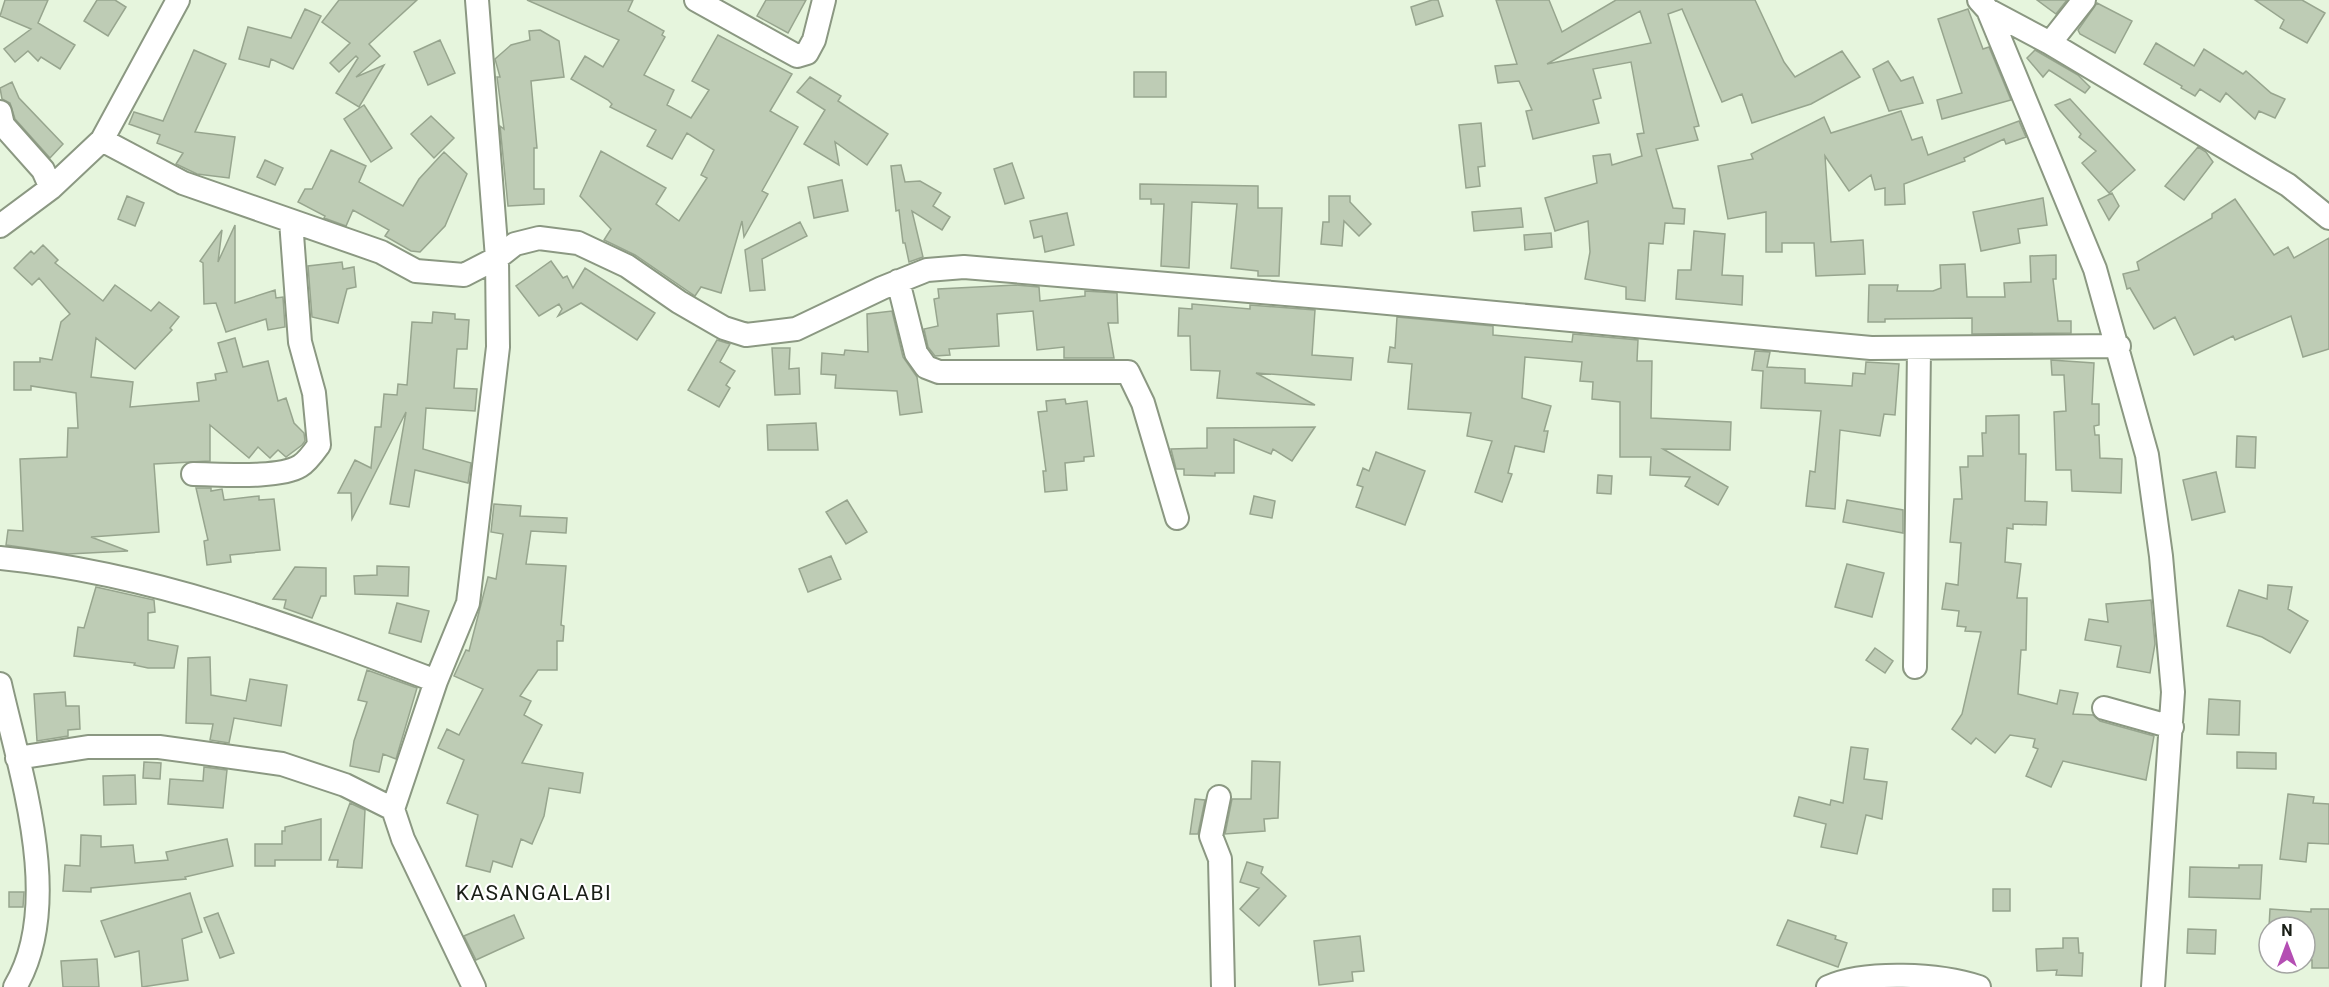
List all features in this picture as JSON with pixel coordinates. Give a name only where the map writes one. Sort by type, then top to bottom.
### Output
[{"type":"street","points":[[0,226],[51,188],[102,140],[178,0]]},
{"type":"street","points":[[474,987],[403,839],[393,809],[436,681],[468,603],[498,347],[497,258],[477,0]]},
{"type":"street","points":[[696,0],[797,56],[807,53],[814,40],[824,0]]},
{"type":"street","points":[[2050,44],[2084,0]]},
{"type":"street","points":[[1984,5],[2288,185],[2329,218]]},
{"type":"street","points":[[1984,5],[2095,269],[2119,346],[2147,455],[2161,556],[2173,692],[2153,987]]},
{"type":"street","points":[[0,112],[3,125],[43,170],[51,188]]},
{"type":"street","points":[[102,140],[183,183],[270,211],[291,221],[381,252],[416,271],[464,274],[497,258],[515,244],[539,238],[578,243],[627,266],[679,302],[724,328],[746,335],[796,329],[898,281],[927,270],[964,267],[1345,298],[1871,348],[2119,346]]},
{"type":"street","points":[[193,474],[241,475],[282,471],[300,466],[319,445],[314,393],[300,342],[291,221]]},
{"type":"street","points":[[898,281],[916,353],[926,367],[939,372],[1128,372],[1143,403],[1177,518]]},
{"type":"street","points":[[1915,667],[1919,349]]},
{"type":"street","points":[[0,558],[44,562],[147,583],[286,624],[436,681]]},
{"type":"street","points":[[0,684],[37,859],[34,932],[26,968],[15,987]]},
{"type":"street","points":[[2104,708],[2172,727]]},
{"type":"street","points":[[16,759],[88,747],[159,747],[282,764],[345,785],[393,809]]},
{"type":"street","points":[[1219,797],[1211,836],[1220,859],[1223,987]]},
{"type":"street","points":[[1828,987],[1857,979],[1889,977],[1952,980],[1979,987]]},
{"type":"building","points":[[5,0],[48,0],[38,23],[75,45],[60,69],[41,57],[38,61],[28,51],[15,62],[4,49],[31,29],[0,16]]},
{"type":"building","points":[[97,0],[115,0],[126,7],[108,36],[84,21]]},
{"type":"building","points":[[339,0],[417,0],[369,44],[380,56],[356,77],[384,65],[359,107],[336,93],[358,58],[356,56],[339,72],[330,63],[350,43],[322,22]]},
{"type":"building","points":[[527,0],[633,0],[628,11],[664,31],[662,35],[665,37],[644,75],[674,90],[667,105],[691,118],[709,90],[692,81],[718,35],[792,74],[770,111],[798,127],[762,191],[768,194],[744,237],[742,221],[721,293],[701,287],[695,296],[635,255],[604,240],[611,229],[580,196],[601,151],[666,188],[656,204],[679,221],[707,178],[701,175],[714,150],[687,133],[672,159],[647,146],[656,130],[610,107],[612,104],[608,100],[571,79],[585,56],[603,67],[619,40]]},
{"type":"building","points":[[766,0],[806,0],[788,33],[757,16]]},
{"type":"building","points":[[1438,0],[1443,16],[1416,25],[1411,7]]},
{"type":"building","points":[[1496,0],[1549,0],[1562,32],[1616,0],[1755,0],[1784,62],[1795,77],[1842,51],[1860,77],[1811,104],[1752,123],[1742,94],[1722,102],[1682,9],[1668,14],[1699,126],[1694,127],[1698,140],[1656,149],[1673,208],[1685,209],[1684,224],[1665,223],[1663,244],[1649,243],[1645,301],[1626,299],[1626,287],[1585,279],[1590,252],[1588,221],[1555,231],[1545,198],[1597,183],[1593,156],[1610,154],[1612,165],[1642,156],[1637,134],[1644,133],[1631,62],[1593,69],[1601,98],[1593,100],[1599,123],[1533,139],[1526,111],[1532,110],[1519,81],[1498,83],[1495,66],[1517,64]],"holes":[[[1640,11],[1651,43],[1547,64]]]},
{"type":"building","points":[[2037,0],[2067,0],[2056,14]]},
{"type":"building","points":[[2255,0],[2302,0],[2325,13],[2307,43],[2280,28],[2284,20]]},
{"type":"building","points":[[2097,3],[2132,21],[2115,53],[2080,34],[2078,30]]},
{"type":"building","points":[[305,9],[321,16],[293,69],[271,59],[269,67],[239,59],[248,27],[291,38]]},
{"type":"building","points":[[1968,9],[1983,49],[1989,47],[2011,100],[1942,119],[1937,100],[1962,93],[1938,19]]},
{"type":"building","points":[[540,30],[559,41],[564,77],[531,81],[537,148],[534,148],[534,189],[544,189],[544,204],[508,206],[500,126],[504,129],[497,77],[500,77],[495,59],[511,45],[530,40],[529,31]]},
{"type":"building","points":[[440,40],[455,73],[428,85],[414,52]]},
{"type":"building","points":[[2156,43],[2194,66],[2204,49],[2243,74],[2246,71],[2271,93],[2285,99],[2275,118],[2259,111],[2255,119],[2226,93],[2220,102],[2200,89],[2195,96],[2181,88],[2182,86],[2144,64]]},
{"type":"building","points":[[194,50],[226,64],[195,132],[235,137],[229,178],[197,174],[176,164],[183,153],[157,143],[160,135],[129,124],[134,112],[163,121]]},
{"type":"building","points":[[2035,50],[2078,75],[2090,87],[2085,93],[2049,70],[2043,77],[2027,58]]},
{"type":"building","points":[[1888,61],[1901,81],[1913,77],[1923,103],[1889,111],[1873,69]]},
{"type":"building","points":[[1134,72],[1166,72],[1166,97],[1134,97]]},
{"type":"building","points":[[810,77],[841,96],[838,101],[888,134],[867,165],[835,142],[839,165],[804,144],[825,110],[797,92]]},
{"type":"building","points":[[12,82],[19,98],[63,144],[50,158],[15,119],[10,103],[2,99],[0,88]]},
{"type":"building","points":[[2070,99],[2135,170],[2109,193],[2082,163],[2096,151],[2079,137],[2081,134],[2055,105]]},
{"type":"building","points":[[364,105],[392,148],[371,162],[344,119]]},
{"type":"building","points":[[1901,111],[1912,140],[1922,137],[1928,155],[2019,121],[2026,137],[2006,144],[2004,139],[1964,158],[1965,161],[1904,184],[1905,204],[1885,205],[1885,188],[1875,190],[1871,175],[1849,191],[1825,156],[1831,242],[1863,240],[1865,274],[1816,276],[1814,243],[1782,243],[1782,252],[1766,252],[1766,212],[1728,219],[1718,166],[1753,159],[1751,154],[1824,117],[1831,133]]},
{"type":"building","points":[[431,116],[454,138],[434,158],[411,134]]},
{"type":"building","points":[[1481,123],[1485,166],[1478,167],[1480,186],[1466,188],[1459,125]]},
{"type":"building","points":[[2198,147],[2206,152],[2213,162],[2184,200],[2165,186]]},
{"type":"building","points":[[331,150],[366,166],[359,182],[403,206],[419,179],[444,152],[467,174],[445,226],[420,252],[411,251],[385,236],[389,230],[353,210],[346,226],[324,218],[325,216],[298,202],[305,189],[312,189]]},
{"type":"building","points":[[265,160],[283,168],[275,185],[257,177]]},
{"type":"building","points":[[1012,163],[1024,198],[1005,204],[994,169]]},
{"type":"building","points":[[901,165],[905,182],[920,181],[941,193],[933,206],[950,217],[942,230],[912,211],[923,257],[909,262],[905,243],[903,243],[899,210],[896,211],[891,166]]},
{"type":"building","points":[[842,180],[848,211],[814,218],[808,187]]},
{"type":"building","points":[[1140,184],[1258,186],[1258,208],[1282,208],[1279,276],[1258,276],[1258,271],[1231,268],[1237,204],[1192,202],[1189,268],[1161,266],[1164,204],[1151,204],[1151,199],[1140,199]]},
{"type":"building","points":[[2112,193],[2119,206],[2109,220],[2098,200]]},
{"type":"building","points":[[127,196],[144,203],[135,226],[118,219]]},
{"type":"building","points":[[1329,196],[1350,196],[1350,202],[1371,224],[1359,236],[1344,221],[1342,246],[1321,244],[1323,222],[1329,222]]},
{"type":"building","points":[[2043,198],[2047,225],[2018,229],[2020,243],[1981,251],[1973,212]]},
{"type":"building","points":[[2235,199],[2274,255],[2288,247],[2294,258],[2329,238],[2329,349],[2303,357],[2291,316],[2235,340],[2233,336],[2194,355],[2175,317],[2154,329],[2130,288],[2127,289],[2123,274],[2139,270],[2137,262],[2212,218],[2212,214]]},
{"type":"building","points":[[1521,208],[1523,227],[1474,231],[1472,212]]},
{"type":"building","points":[[1067,213],[1074,245],[1045,252],[1042,236],[1034,238],[1030,221]]},
{"type":"building","points":[[800,222],[807,236],[762,259],[765,290],[750,291],[745,250]]},
{"type":"building","points":[[235,225],[235,303],[275,290],[276,298],[283,297],[285,327],[268,330],[266,319],[226,332],[216,303],[204,304],[203,263],[200,261],[222,230],[218,262]]},
{"type":"building","points":[[1694,231],[1725,234],[1722,275],[1743,276],[1742,305],[1676,299],[1678,270],[1691,270]]},
{"type":"building","points":[[1551,233],[1552,247],[1525,250],[1524,235]]},
{"type":"building","points":[[43,245],[58,260],[55,263],[103,301],[115,285],[151,311],[159,302],[179,317],[170,328],[172,330],[135,369],[96,338],[91,377],[133,382],[130,407],[199,401],[197,383],[216,380],[215,374],[227,372],[218,343],[235,338],[243,367],[268,361],[278,401],[286,398],[294,423],[304,433],[305,441],[302,445],[286,457],[278,450],[270,458],[258,447],[249,458],[210,425],[210,461],[154,464],[159,532],[91,537],[128,551],[68,554],[6,545],[8,530],[23,531],[20,459],[67,457],[68,428],[78,428],[76,393],[31,386],[31,390],[14,390],[14,362],[40,362],[40,358],[52,360],[61,322],[70,314],[39,278],[32,285],[14,268],[31,251],[34,254]]},
{"type":"building","points":[[2056,255],[2056,279],[2053,279],[2058,321],[2071,321],[2071,333],[1972,334],[1972,318],[1885,319],[1885,322],[1868,322],[1869,285],[1898,285],[1897,291],[1933,291],[1941,288],[1940,265],[1965,264],[1967,297],[2005,297],[2004,283],[2031,282],[2030,256]]},
{"type":"building","points":[[551,261],[563,278],[567,276],[573,288],[585,268],[655,313],[637,340],[581,303],[558,316],[562,309],[559,304],[539,316],[516,286]]},
{"type":"building","points":[[342,262],[343,269],[354,267],[356,287],[347,289],[338,323],[312,317],[308,266]]},
{"type":"building","points":[[1016,285],[1039,287],[1040,301],[1085,296],[1085,291],[1117,293],[1118,323],[1108,323],[1114,358],[1064,358],[1064,347],[1037,350],[1033,311],[997,314],[999,346],[949,349],[950,355],[935,356],[928,347],[924,329],[938,326],[934,299],[939,298],[938,289]]},
{"type":"building","points":[[1192,304],[1250,309],[1250,305],[1315,310],[1312,355],[1353,358],[1351,380],[1256,373],[1315,405],[1217,398],[1220,371],[1191,370],[1190,336],[1178,336],[1179,308],[1192,309]]},
{"type":"building","points":[[892,311],[903,357],[917,377],[922,412],[900,415],[897,391],[835,388],[836,375],[821,374],[822,353],[844,355],[845,350],[868,352],[867,314]]},
{"type":"building","points":[[433,312],[455,314],[455,319],[469,320],[467,349],[457,349],[454,388],[477,389],[475,411],[426,408],[423,449],[471,463],[468,483],[415,470],[409,507],[390,504],[406,412],[352,519],[351,493],[338,493],[355,460],[371,468],[375,427],[381,427],[384,394],[397,395],[398,384],[407,385],[412,322],[432,323]]},
{"type":"building","points":[[1397,317],[1493,326],[1493,335],[1572,342],[1573,334],[1638,340],[1637,361],[1652,361],[1651,418],[1731,422],[1730,450],[1663,449],[1728,487],[1718,505],[1685,486],[1690,477],[1650,475],[1651,457],[1620,457],[1620,402],[1592,399],[1593,382],[1580,381],[1582,362],[1525,357],[1522,398],[1551,406],[1544,431],[1548,431],[1544,452],[1515,446],[1508,473],[1512,474],[1502,502],[1475,492],[1492,441],[1467,436],[1471,413],[1408,409],[1412,364],[1388,362],[1390,347],[1395,348]]},
{"type":"building","points":[[717,340],[730,344],[720,362],[735,371],[726,385],[730,388],[719,407],[688,390]]},
{"type":"building","points":[[772,348],[790,348],[789,369],[799,368],[800,394],[775,395]]},
{"type":"building","points":[[1755,351],[1770,352],[1767,367],[1805,369],[1805,383],[1852,386],[1853,373],[1865,374],[1866,362],[1899,364],[1895,415],[1884,414],[1880,436],[1840,430],[1835,509],[1806,506],[1810,471],[1815,472],[1821,411],[1761,408],[1763,371],[1752,370]]},
{"type":"building","points":[[2051,360],[2094,363],[2092,404],[2099,404],[2099,425],[2094,426],[2095,435],[2099,435],[2100,458],[2122,459],[2121,493],[2072,491],[2071,470],[2056,470],[2054,412],[2066,411],[2064,375],[2052,375]]},
{"type":"building","points":[[1065,399],[1066,404],[1087,401],[1094,456],[1084,457],[1084,461],[1065,463],[1067,490],[1045,492],[1043,471],[1046,471],[1038,412],[1047,411],[1046,401]]},
{"type":"building","points":[[2019,415],[2019,454],[2026,454],[2025,501],[2047,502],[2046,525],[2013,524],[2013,529],[2007,528],[2005,562],[2021,564],[2017,598],[2027,598],[2026,650],[2021,650],[2018,694],[2057,704],[2060,690],[2078,693],[2073,714],[2093,715],[2100,721],[2154,736],[2146,780],[2063,761],[2051,787],[2026,776],[2038,749],[2033,747],[2035,739],[2010,735],[1995,753],[1976,738],[1971,744],[1952,729],[1962,714],[1981,632],[1965,631],[1966,627],[1957,626],[1959,611],[1942,609],[1946,583],[1958,585],[1961,543],[1950,542],[1954,499],[1962,499],[1960,467],[1968,467],[1968,456],[1983,456],[1982,433],[1986,433],[1986,416]]},
{"type":"building","points":[[816,423],[818,450],[768,450],[767,425]]},
{"type":"building","points":[[1315,427],[1292,461],[1273,449],[1271,454],[1234,439],[1234,473],[1215,473],[1215,476],[1184,475],[1184,469],[1176,469],[1171,449],[1207,448],[1207,428]]},
{"type":"building","points":[[2237,436],[2256,437],[2255,468],[2236,467]]},
{"type":"building","points":[[1376,452],[1425,471],[1405,525],[1356,507],[1363,487],[1357,485],[1363,468],[1369,471]]},
{"type":"building","points":[[2216,472],[2225,512],[2192,520],[2183,480]]},
{"type":"building","points":[[1598,475],[1612,476],[1611,494],[1597,493]]},
{"type":"building","points":[[196,488],[211,488],[211,491],[222,489],[224,500],[259,496],[259,500],[274,499],[280,550],[230,555],[231,562],[207,565],[204,541],[208,540]]},
{"type":"building","points":[[1254,496],[1275,501],[1272,518],[1250,514]]},
{"type":"building","points":[[847,500],[867,532],[846,544],[826,512]]},
{"type":"building","points":[[1847,500],[1903,510],[1903,533],[1843,522]]},
{"type":"building","points":[[494,504],[521,506],[520,516],[567,518],[566,533],[531,531],[526,564],[566,566],[561,625],[564,626],[563,641],[557,641],[557,670],[538,670],[520,696],[531,701],[524,715],[542,725],[522,763],[583,773],[580,793],[549,788],[544,816],[532,844],[521,839],[512,867],[493,861],[490,872],[466,866],[478,815],[447,803],[464,760],[438,748],[447,729],[459,735],[483,689],[454,676],[466,650],[469,651],[488,577],[496,579],[503,534],[491,532]]},
{"type":"building","points":[[831,556],[841,579],[808,592],[799,569]]},
{"type":"building","points":[[1847,564],[1884,573],[1872,617],[1835,607]]},
{"type":"building","points":[[377,566],[409,567],[408,596],[355,594],[354,576],[377,575]]},
{"type":"building","points":[[295,567],[326,568],[326,596],[321,596],[312,618],[284,608],[286,600],[273,599]]},
{"type":"building","points":[[2268,585],[2292,587],[2288,609],[2308,621],[2290,653],[2262,637],[2227,626],[2239,590],[2267,599]]},
{"type":"building","points":[[96,587],[154,600],[155,612],[148,613],[148,640],[178,646],[174,668],[148,668],[134,665],[135,663],[74,656],[78,627],[84,628]]},
{"type":"building","points":[[2151,600],[2155,644],[2150,673],[2117,667],[2121,646],[2085,640],[2089,619],[2108,622],[2106,604]]},
{"type":"building","points":[[397,603],[429,611],[421,642],[389,633]]},
{"type":"building","points":[[1875,648],[1893,661],[1885,673],[1866,660]]},
{"type":"building","points":[[210,657],[211,695],[246,701],[250,679],[287,685],[281,726],[234,718],[229,743],[210,740],[213,724],[186,723],[188,658]]},
{"type":"building","points":[[367,670],[417,688],[396,759],[383,754],[379,772],[350,766],[354,741],[367,702],[358,700]]},
{"type":"building","points":[[65,692],[66,706],[79,706],[80,729],[68,730],[68,736],[37,741],[34,694]]},
{"type":"building","points":[[2209,699],[2240,701],[2239,735],[2207,734]]},
{"type":"building","points":[[1851,747],[1868,749],[1864,779],[1887,782],[1882,819],[1866,815],[1857,854],[1821,847],[1826,824],[1794,816],[1799,797],[1830,805],[1831,800],[1843,803]]},
{"type":"building","points":[[2237,752],[2276,753],[2276,769],[2237,768]]},
{"type":"building","points":[[1252,761],[1280,762],[1278,818],[1264,819],[1265,831],[1225,834],[1232,799],[1251,799]]},
{"type":"building","points":[[144,762],[161,763],[160,779],[143,778]]},
{"type":"building","points":[[204,767],[227,770],[223,808],[168,804],[170,779],[203,781]]},
{"type":"building","points":[[135,775],[136,804],[104,805],[103,776]]},
{"type":"building","points":[[2288,794],[2314,797],[2313,803],[2329,804],[2329,844],[2308,843],[2306,862],[2280,859]]},
{"type":"building","points":[[1195,799],[1205,800],[1198,834],[1190,834]]},
{"type":"building","points":[[350,803],[365,810],[362,868],[337,867],[338,860],[329,860]]},
{"type":"building","points":[[321,819],[321,860],[275,860],[275,866],[255,866],[255,844],[282,844],[282,831],[285,831],[285,827]]},
{"type":"building","points":[[81,835],[101,836],[101,847],[133,845],[135,863],[168,860],[166,852],[227,839],[233,866],[185,877],[186,879],[91,888],[91,892],[63,891],[65,865],[80,866]]},
{"type":"building","points":[[1247,862],[1263,867],[1261,873],[1286,896],[1259,926],[1240,909],[1259,888],[1240,882]]},
{"type":"building","points":[[2239,865],[2262,865],[2260,899],[2189,897],[2190,867],[2239,868]]},
{"type":"building","points":[[1993,889],[2010,889],[2010,911],[1993,911]]},
{"type":"building","points":[[9,892],[24,892],[23,907],[9,907]]},
{"type":"building","points":[[190,893],[202,932],[182,939],[188,980],[142,987],[139,951],[115,957],[101,921]]},
{"type":"building","points":[[2270,909],[2311,912],[2311,909],[2329,909],[2329,968],[2317,968],[2317,915],[2270,915]]},
{"type":"building","points":[[218,913],[234,953],[220,958],[204,918]]},
{"type":"building","points":[[514,915],[524,938],[476,960],[464,936]]},
{"type":"building","points":[[1788,920],[1836,936],[1835,939],[1847,943],[1838,967],[1777,945]]},
{"type":"building","points":[[2188,929],[2216,930],[2215,954],[2187,953]]},
{"type":"building","points":[[1360,936],[1364,971],[1352,972],[1353,981],[1319,985],[1314,941]]},
{"type":"building","points":[[2063,938],[2078,938],[2079,953],[2083,953],[2082,976],[2056,975],[2057,970],[2037,971],[2036,949],[2063,948]]},
{"type":"building","points":[[97,959],[99,987],[63,987],[61,961]]},
{"type":"district","name":"KASANGALABI","points":[[534,893]]}]
